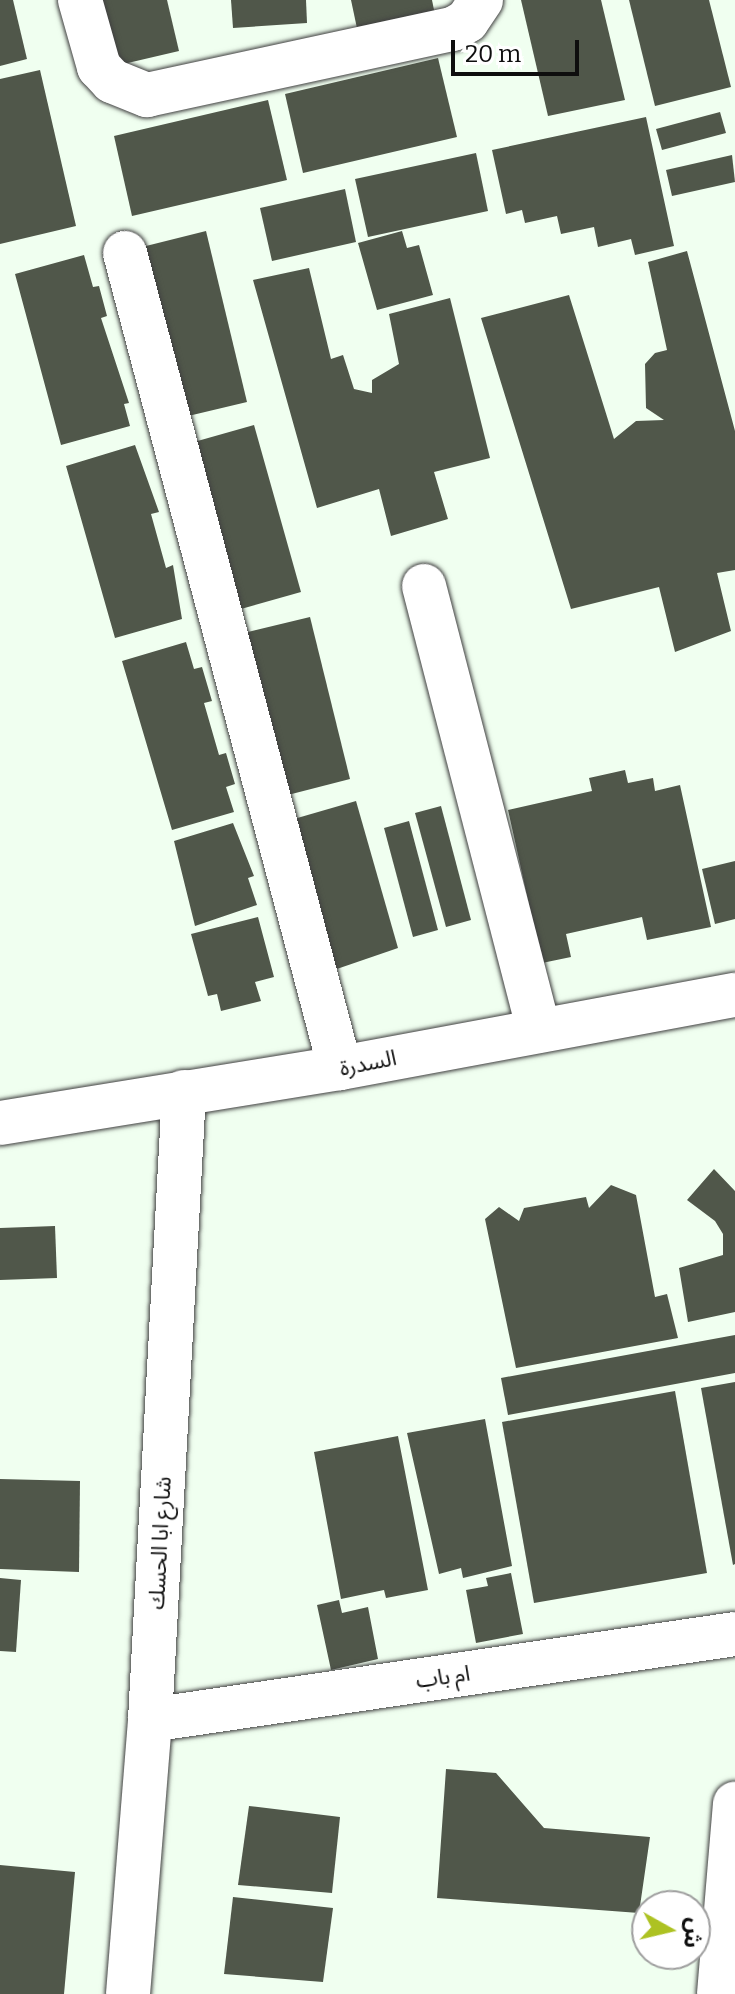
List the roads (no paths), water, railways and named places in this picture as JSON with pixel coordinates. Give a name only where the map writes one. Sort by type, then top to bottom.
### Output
[{"type":"street","points":[[80,0],[99,67],[112,81],[147,95],[453,29],[467,21],[481,0]]},
{"type":"street","points":[[125,253],[340,1068]]},
{"type":"street","points":[[424,586],[539,1030]]},
{"type":"street","name":"السدرة","points":[[0,1123],[340,1068],[735,995]]},
{"type":"street","name":"شارع ابا الحسك","points":[[128,1994],[150,1720],[184,1092]]},
{"type":"street","name":"ام باب","points":[[150,1720],[735,1634]]},
{"type":"street","points":[[719,1994],[735,1804]]}]
